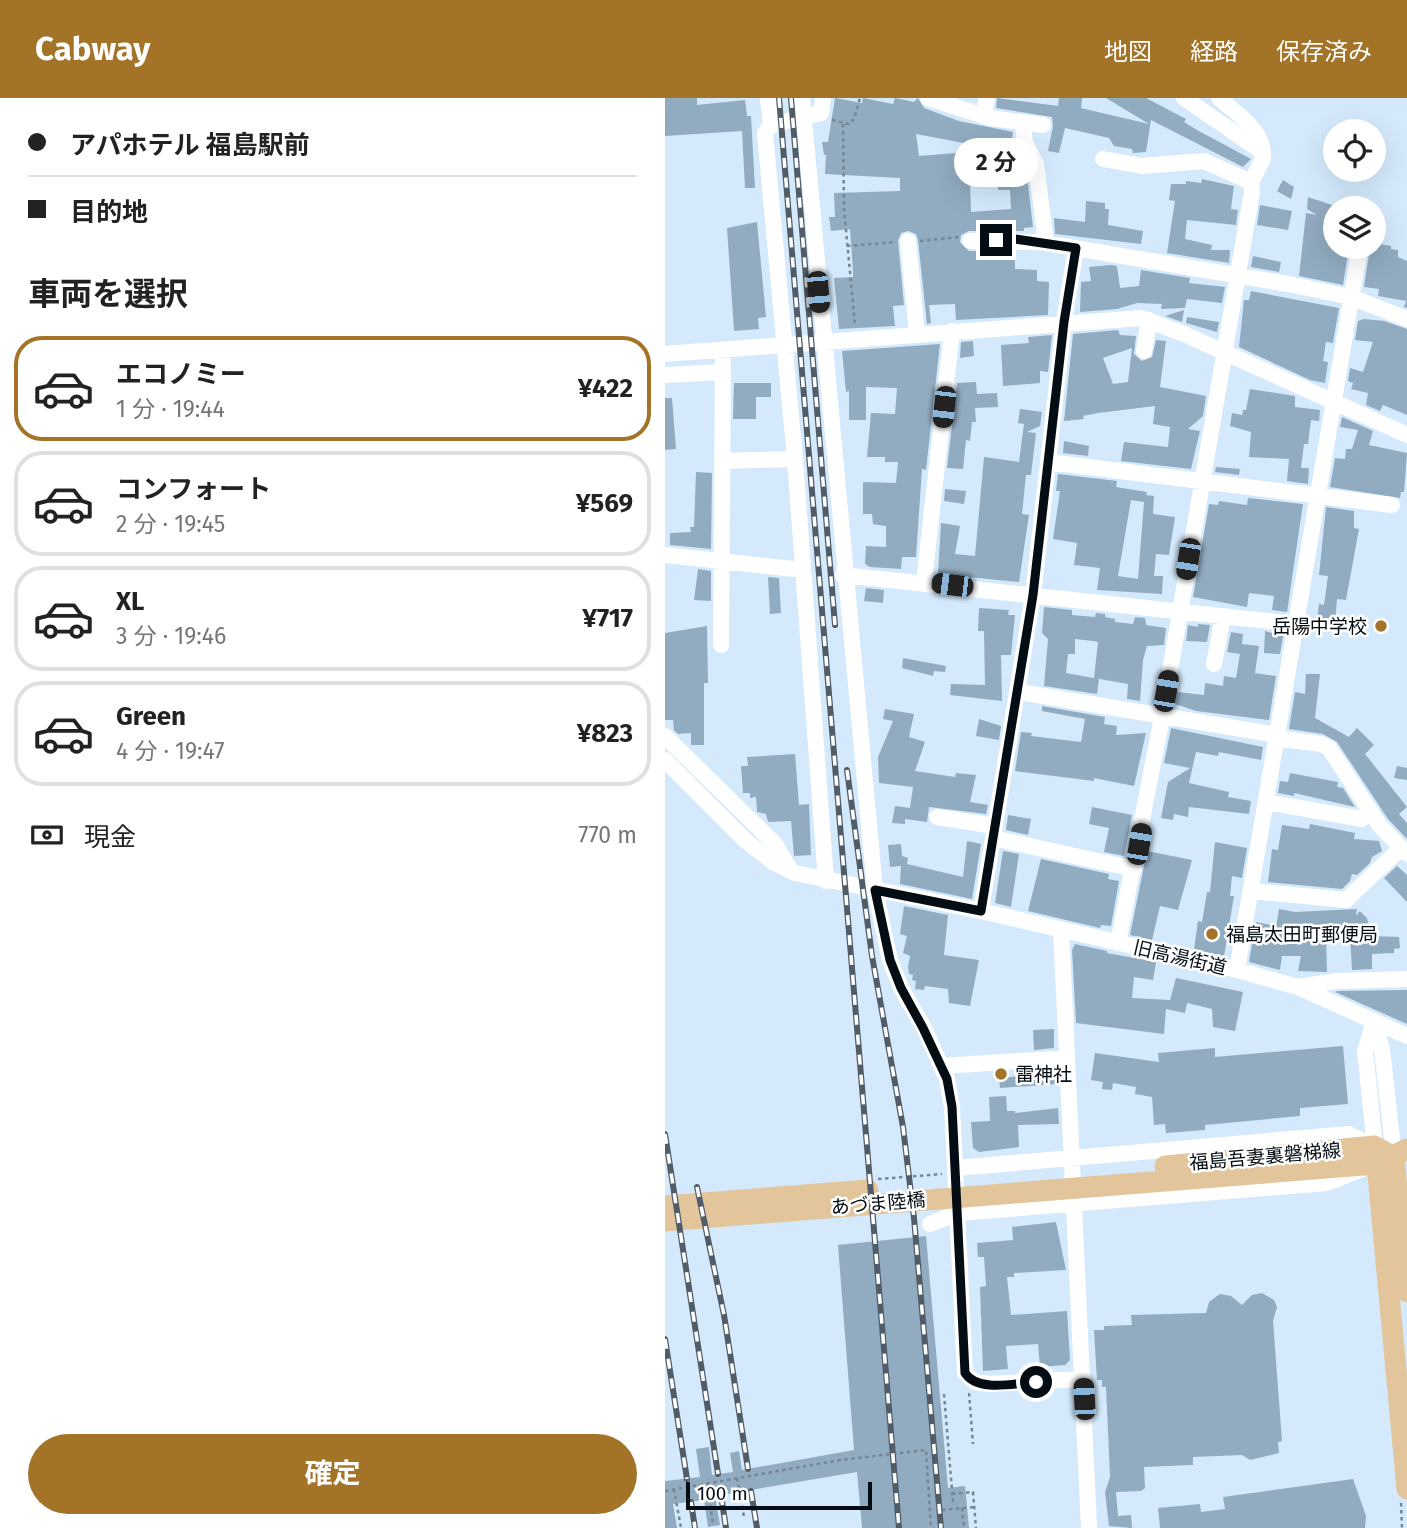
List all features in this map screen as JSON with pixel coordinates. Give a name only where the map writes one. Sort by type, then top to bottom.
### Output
[{"type":"main road","name":"福島吾妻裏磐梯線","points":[[1133,1175],[1388,1154]]},
{"type":"main road","points":[[1388,1154],[1407,1292]]},
{"type":"main road","points":[[1388,1154],[1407,1489]]},
{"type":"main road","name":"あづま陸橋","points":[[665,1206],[1133,1175]]},
{"type":"main road","name":"あづま陸橋","points":[[665,1221],[1133,1175]]},
{"type":"street","points":[[768,98],[771,125]]},
{"type":"street","points":[[801,98],[843,575],[875,890],[890,960],[901,988],[941,1066],[952,1107],[965,1373],[969,1378],[988,1384],[1083,1379]]},
{"type":"street","points":[[928,98],[983,116],[1043,125]]},
{"type":"street","points":[[983,116],[987,98]]},
{"type":"street","points":[[1184,98],[1261,151],[1263,159]]},
{"type":"street","points":[[1118,943],[1162,717],[1251,182],[1263,159],[1264,144],[1254,130],[1219,98]]},
{"type":"street","points":[[822,105],[803,115],[771,125],[765,133],[782,346],[795,459],[826,881]]},
{"type":"street","points":[[1023,124],[1025,143],[1036,164],[1046,243]]},
{"type":"street","points":[[1103,159],[1142,166],[1204,161],[1251,182]]},
{"type":"street","points":[[970,241],[1015,239],[1046,243],[1351,296],[1407,319]]},
{"type":"street","points":[[908,242],[917,334]]},
{"type":"street","points":[[981,911],[1033,595],[1064,322],[1076,248]]},
{"type":"street","points":[[1237,970],[1358,259]]},
{"type":"street","points":[[665,354],[1064,322],[1125,318],[1149,320],[1407,435]]},
{"type":"street","points":[[1144,351],[1149,320]]},
{"type":"street","points":[[925,582],[953,331]]},
{"type":"street","points":[[721,645],[723,351]]},
{"type":"street","points":[[665,375],[722,372]]},
{"type":"street","points":[[722,461],[795,459]]},
{"type":"street","points":[[1048,462],[1392,505]]},
{"type":"street","points":[[665,555],[803,570]]},
{"type":"street","points":[[843,575],[1296,624]]},
{"type":"street","points":[[1214,664],[1223,616]]},
{"type":"street","points":[[1019,692],[1321,744],[1329,748],[1380,825],[1404,851],[1346,900],[1251,891]]},
{"type":"street","points":[[665,736],[775,844],[791,871]]},
{"type":"street","name":"旧高湯街道","points":[[665,760],[747,841],[791,871],[826,881],[981,911],[1237,970],[1298,987],[1407,1036]]},
{"type":"street","points":[[1266,802],[1362,820]]},
{"type":"street","points":[[937,817],[1134,869]]},
{"type":"street","points":[[1061,929],[1089,1528]]},
{"type":"street","points":[[1298,987],[1337,981],[1407,979]]},
{"type":"street","points":[[1374,1021],[1382,1049],[1388,1154]]},
{"type":"street","points":[[1374,1021],[1365,1051],[1388,1154]]},
{"type":"street","points":[[941,1066],[1067,1058]]},
{"type":"street","points":[[955,1168],[1349,1134],[1388,1154]]},
{"type":"street","points":[[930,1224],[958,1213],[1327,1183],[1388,1154]]},
{"type":"path","points":[[843,124],[854,119],[860,98]]},
{"type":"path","points":[[822,105],[843,124],[844,209],[856,339]]},
{"type":"path","points":[[969,1392],[973,1444]]},
{"type":"path","points":[[944,1394],[953,1502]]},
{"type":"path","points":[[665,1491],[840,1460],[926,1450],[932,1528]]},
{"type":"path","points":[[737,1478],[744,1517]]},
{"type":"path","points":[[707,1483],[713,1524]]},
{"type":"path","points":[[674,1489],[681,1528]]},
{"type":"path","points":[[952,1494],[973,1492],[976,1528]]},
{"type":"path","points":[[942,1510],[974,1507]]},
{"type":"path","points":[[962,1508],[964,1528]]},
{"type":"building","points":[[665,98],[697,98],[697,105],[745,100],[747,116],[751,116],[755,188],[745,188],[742,131],[665,136]]},
{"type":"building","points":[[835,98],[862,103],[863,98],[893,104],[895,98],[914,102],[918,98],[924,108],[959,121],[1013,132],[1011,145],[979,140],[979,144],[969,144],[916,134],[919,156],[969,152],[971,212],[1011,209],[1010,190],[998,190],[997,167],[1026,167],[1033,227],[1024,228],[1024,231],[969,231],[961,235],[960,242],[969,251],[1015,252],[1015,269],[1037,270],[1037,281],[1049,282],[1048,315],[956,320],[955,304],[929,305],[931,323],[927,324],[918,240],[916,234],[908,231],[901,233],[898,241],[904,305],[893,306],[895,326],[839,329],[834,278],[853,277],[853,271],[850,229],[831,231],[829,217],[835,217],[834,193],[900,191],[900,178],[825,174],[826,155],[822,142],[828,142]]},
{"type":"building","points":[[997,98],[1058,106],[1059,98],[1082,98],[1081,108],[1149,124],[1106,98],[1146,98],[1251,159],[1243,167],[1151,120],[1146,152],[1133,153],[1132,149],[1114,146],[1109,138],[1065,128],[1059,153],[1048,151],[1052,117],[996,108]]},
{"type":"building","points":[[1202,179],[1234,186],[1231,209],[1238,210],[1236,225],[1187,220],[1185,239],[1212,245],[1211,250],[1230,250],[1229,263],[1167,253],[1175,201],[1169,200],[1171,184],[1186,184],[1186,181],[1201,183]]},
{"type":"building","points":[[1283,180],[1294,187],[1291,199],[1277,191]]},
{"type":"building","points":[[1308,197],[1323,202],[1323,259],[1347,259],[1343,285],[1299,276],[1306,213],[1317,215],[1307,209]]},
{"type":"building","points":[[1086,201],[1105,203],[1105,209],[1109,209],[1108,225],[1143,231],[1141,244],[1055,234],[1054,218],[1085,222]]},
{"type":"building","points":[[1260,205],[1292,211],[1288,230],[1257,225]]},
{"type":"building","points":[[757,222],[766,317],[758,318],[759,329],[734,331],[727,228]]},
{"type":"building","points":[[1386,245],[1398,250],[1398,257],[1407,261],[1407,308],[1404,307],[1406,301],[1378,296],[1379,289],[1364,287],[1368,259],[1386,259]]},
{"type":"building","points":[[1253,256],[1281,262],[1279,272],[1251,267]]},
{"type":"building","points":[[1117,266],[1120,288],[1139,286],[1141,270],[1190,278],[1189,283],[1225,287],[1222,303],[1187,299],[1185,308],[1161,309],[1162,304],[1137,303],[1117,309],[1080,312],[1081,282],[1091,281],[1089,267]]},
{"type":"building","points":[[1251,291],[1339,308],[1333,343],[1326,342],[1323,361],[1328,362],[1325,383],[1310,380],[1239,347],[1244,300],[1249,300]]},
{"type":"building","points":[[1184,310],[1182,322],[1165,316]]},
{"type":"building","points":[[1187,317],[1219,322],[1217,332],[1186,323]]},
{"type":"building","points":[[1358,321],[1384,321],[1407,329],[1407,415],[1383,405],[1380,411],[1366,405],[1368,393],[1351,389],[1353,383],[1348,381],[1350,368],[1363,372],[1373,342],[1355,340]]},
{"type":"building","points":[[1118,330],[1120,335],[1136,336],[1134,354],[1142,361],[1152,357],[1156,340],[1166,341],[1160,387],[1206,396],[1203,416],[1188,429],[1200,431],[1191,469],[1121,461],[1124,442],[1168,447],[1170,427],[1153,424],[1155,406],[1098,413],[1083,416],[1084,419],[1064,421],[1073,334]],"holes":[[[1132,348],[1128,382],[1113,384],[1103,358]]]},
{"type":"building","points":[[1052,335],[1048,372],[1040,371],[1040,383],[1003,386],[1001,345],[1029,343],[1028,337]]},
{"type":"building","points":[[973,341],[974,356],[960,358],[961,342]]},
{"type":"building","points":[[940,344],[926,470],[922,469],[916,557],[902,557],[901,569],[870,567],[865,564],[866,546],[886,547],[886,526],[873,524],[872,514],[863,514],[863,482],[896,483],[898,462],[885,462],[885,457],[867,457],[871,413],[895,414],[897,388],[866,387],[866,420],[849,420],[849,391],[846,392],[842,351]]},
{"type":"building","points":[[976,382],[977,394],[997,393],[998,407],[975,408],[976,422],[972,422],[970,441],[966,440],[963,469],[947,468],[957,383]]},
{"type":"building","points":[[734,383],[771,383],[771,397],[756,397],[756,419],[733,419]]},
{"type":"building","points":[[1250,389],[1295,396],[1295,407],[1320,410],[1319,421],[1311,420],[1308,444],[1304,444],[1301,468],[1309,468],[1308,484],[1287,481],[1289,459],[1249,457],[1251,432],[1230,426],[1232,413],[1242,415],[1243,410],[1246,410]]},
{"type":"building","points":[[665,398],[672,398],[676,449],[665,450]]},
{"type":"building","points":[[1020,409],[1042,412],[1040,426],[1027,432],[1036,433],[1031,475],[1026,475],[1022,514],[1029,515],[1019,582],[938,574],[941,523],[960,526],[955,554],[975,556],[984,457],[1019,462],[1024,424],[1018,423]]},
{"type":"building","points":[[1342,417],[1373,431],[1369,445],[1407,453],[1404,492],[1401,492],[1400,498],[1330,487],[1335,458],[1345,459],[1346,449],[1352,449],[1358,430],[1340,427]]},
{"type":"building","points":[[1064,441],[1089,446],[1088,456],[1063,453]]},
{"type":"building","points":[[1216,467],[1240,469],[1239,475],[1215,472]]},
{"type":"building","points":[[696,472],[712,473],[711,549],[670,545],[670,533],[691,532],[690,527],[694,527]]},
{"type":"building","points":[[1058,474],[1117,481],[1116,487],[1147,492],[1146,495],[1154,496],[1153,514],[1175,517],[1169,555],[1156,554],[1154,576],[1163,576],[1162,594],[1097,590],[1100,568],[1074,565],[1077,543],[1053,539],[1060,491],[1056,491]],"holes":[[[1131,500],[1144,502],[1138,579],[1118,576]]]},
{"type":"building","points":[[945,489],[966,491],[964,504],[944,501]]},
{"type":"building","points":[[1248,498],[1303,504],[1287,612],[1272,610],[1274,596],[1249,593],[1247,607],[1193,597],[1209,504],[1218,505],[1219,501],[1247,505]]},
{"type":"building","points":[[1326,507],[1354,511],[1354,528],[1359,529],[1346,600],[1337,599],[1335,622],[1317,620],[1319,604],[1324,605],[1328,576],[1319,575]]},
{"type":"building","points":[[698,569],[711,571],[711,601],[694,600]]},
{"type":"building","points":[[768,577],[779,578],[781,613],[770,614]]},
{"type":"building","points":[[866,588],[884,590],[883,603],[864,601]]},
{"type":"building","points":[[1044,607],[1072,610],[1072,615],[1095,617],[1096,613],[1105,614],[1105,617],[1115,619],[1115,622],[1133,624],[1135,617],[1145,618],[1146,625],[1166,628],[1164,645],[1147,646],[1143,660],[1140,701],[1127,699],[1128,684],[1094,678],[1098,642],[1093,641],[1075,639],[1075,654],[1068,654],[1066,673],[1099,679],[1097,694],[1044,686],[1048,639],[1042,633]]},
{"type":"building","points":[[979,608],[1009,610],[1008,615],[1015,615],[1011,655],[1001,655],[1002,701],[950,695],[951,684],[985,685],[984,631],[978,631]]},
{"type":"building","points":[[1198,624],[1210,625],[1207,642],[1186,641],[1188,625],[1198,627]]},
{"type":"building","points":[[707,626],[708,683],[704,683],[704,745],[691,745],[691,733],[678,734],[674,730],[673,720],[665,720],[665,633]]},
{"type":"building","points":[[1265,631],[1283,636],[1280,654],[1264,653]]},
{"type":"building","points":[[1231,632],[1243,634],[1242,644],[1259,646],[1255,673],[1276,676],[1269,720],[1196,711],[1175,704],[1177,692],[1204,695],[1205,683],[1223,686],[1224,676],[1236,678],[1240,654],[1227,652]]},
{"type":"building","points":[[903,658],[946,666],[945,672],[934,671],[933,676],[902,668]]},
{"type":"building","points":[[1306,674],[1320,674],[1315,718],[1349,737],[1357,728],[1374,745],[1365,754],[1407,807],[1399,814],[1407,823],[1407,839],[1388,819],[1337,742],[1323,734],[1289,729],[1295,692],[1305,694]]},
{"type":"building","points":[[1042,706],[1105,717],[1104,724],[1117,726],[1116,735],[1146,733],[1134,786],[1094,778],[1094,781],[1015,771],[1021,732],[1032,733],[1031,736],[1081,742],[1085,719],[1042,711]]},
{"type":"building","points":[[885,709],[914,714],[909,737],[925,742],[915,771],[955,777],[956,773],[976,775],[970,802],[988,805],[986,814],[929,807],[927,822],[905,819],[905,824],[892,823],[895,806],[910,808],[913,787],[879,783],[878,757],[893,721],[883,719]]},
{"type":"building","points":[[979,719],[1001,726],[999,740],[976,736]]},
{"type":"building","points":[[1171,728],[1263,747],[1261,760],[1219,752],[1218,756],[1196,752],[1189,783],[1229,792],[1228,797],[1251,801],[1249,814],[1189,807],[1188,817],[1174,814],[1173,820],[1161,818],[1168,782],[1190,768],[1164,763]]},
{"type":"building","points":[[795,754],[799,805],[809,804],[811,855],[794,856],[791,821],[768,822],[766,814],[757,812],[756,797],[750,798],[750,793],[743,793],[741,766],[748,766],[747,757]]},
{"type":"building","points":[[1397,766],[1407,768],[1407,780],[1394,778]]},
{"type":"building","points":[[1290,773],[1338,782],[1337,787],[1343,788],[1355,807],[1294,793],[1294,796],[1278,793],[1280,781],[1288,782]]},
{"type":"building","points":[[1092,807],[1132,815],[1124,856],[1104,852],[1109,828],[1089,824]]},
{"type":"building","points":[[1008,815],[1031,819],[1028,835],[1006,830]]},
{"type":"building","points":[[1310,824],[1355,833],[1354,839],[1379,841],[1382,851],[1372,857],[1370,863],[1357,875],[1352,874],[1350,881],[1342,889],[1268,882],[1272,849],[1278,850],[1282,825],[1309,829]]},
{"type":"building","points":[[967,841],[981,844],[972,899],[900,884],[901,866],[890,867],[888,845],[901,844],[902,856],[908,858],[907,864],[963,877]]},
{"type":"building","points":[[1215,842],[1247,848],[1242,878],[1232,876],[1230,896],[1234,896],[1224,956],[1194,949],[1198,921],[1202,922],[1207,892],[1210,892]]},
{"type":"building","points":[[1003,851],[1019,854],[1011,907],[995,903]]},
{"type":"building","points":[[1147,851],[1192,860],[1178,910],[1160,906],[1152,940],[1130,935]]},
{"type":"building","points":[[1041,859],[1109,874],[1108,879],[1119,881],[1111,926],[1101,925],[1100,928],[1028,911]]},
{"type":"building","points":[[1397,866],[1407,875],[1407,902],[1384,878]]},
{"type":"building","points":[[904,906],[948,915],[944,955],[979,960],[970,1006],[949,1003],[948,989],[925,986],[924,990],[915,989],[916,981],[912,980],[913,975],[909,974],[910,956],[903,953],[907,936],[900,934]]},
{"type":"building","points":[[1279,909],[1295,912],[1357,909],[1356,916],[1360,911],[1367,918],[1372,936],[1399,937],[1400,948],[1394,949],[1394,953],[1372,954],[1372,969],[1352,970],[1350,935],[1326,934],[1327,972],[1298,971],[1301,956],[1282,956],[1280,970],[1249,962],[1256,922],[1276,926]]},
{"type":"building","points":[[1075,944],[1156,962],[1153,980],[1134,977],[1132,998],[1170,1000],[1176,978],[1243,992],[1235,1031],[1213,1027],[1212,1009],[1187,1003],[1185,1013],[1166,1009],[1164,1034],[1076,1023],[1072,950]]},
{"type":"building","points":[[1407,990],[1407,1024],[1335,992],[1338,991]]},
{"type":"building","points":[[1054,1029],[1054,1048],[1034,1050],[1033,1030]]},
{"type":"building","points":[[1343,1046],[1348,1104],[1300,1108],[1300,1116],[1205,1125],[1205,1130],[1166,1133],[1165,1124],[1154,1125],[1152,1097],[1135,1094],[1136,1087],[1113,1083],[1112,1090],[1102,1089],[1103,1082],[1091,1080],[1095,1053],[1159,1062],[1158,1053],[1215,1048],[1215,1057]]},
{"type":"building","points":[[1056,1073],[1057,1084],[1000,1088],[999,1078]]},
{"type":"building","points":[[1006,1096],[1007,1111],[1015,1113],[1058,1108],[1059,1124],[1018,1125],[1019,1147],[979,1152],[973,1148],[971,1122],[990,1121],[989,1097]]},
{"type":"building","points":[[1056,1222],[1066,1270],[1014,1273],[1014,1277],[1007,1277],[1011,1315],[1067,1311],[1070,1360],[1065,1365],[1040,1367],[1038,1344],[1006,1346],[1008,1369],[983,1371],[980,1287],[986,1286],[984,1257],[978,1257],[977,1243],[1013,1240],[1012,1227]]},
{"type":"building","points":[[926,1236],[948,1488],[965,1486],[969,1528],[862,1528],[857,1472],[715,1496],[720,1525],[708,1527],[704,1500],[673,1504],[677,1528],[665,1528],[665,1481],[700,1477],[696,1449],[709,1447],[712,1475],[733,1472],[730,1453],[739,1451],[742,1470],[854,1450],[838,1245]]},
{"type":"building","points":[[1262,1293],[1274,1300],[1277,1307],[1273,1321],[1282,1441],[1278,1442],[1279,1453],[1250,1460],[1242,1455],[1193,1457],[1193,1465],[1144,1467],[1145,1488],[1141,1491],[1116,1492],[1118,1516],[1131,1515],[1132,1528],[1109,1526],[1105,1492],[1110,1477],[1106,1387],[1102,1387],[1102,1380],[1097,1380],[1094,1330],[1104,1330],[1104,1326],[1132,1325],[1131,1315],[1206,1313],[1209,1302],[1220,1294],[1231,1296],[1242,1305],[1252,1295]]},
{"type":"building","points":[[1353,1479],[1366,1516],[1365,1528],[1160,1528],[1158,1508],[1200,1504],[1201,1512],[1225,1509],[1223,1497]]},
{"type":"railway","points":[[779,98],[899,1528]]},
{"type":"railway","points":[[791,98],[835,625]]},
{"type":"railway","points":[[847,770],[872,956],[903,1127],[914,1218],[941,1528]]},
{"type":"railway","points":[[665,1134],[718,1474]]},
{"type":"railway","points":[[697,1187],[724,1315],[748,1469]]},
{"type":"railway","points":[[665,1339],[687,1479]]},
{"type":"railway","points":[[751,1491],[757,1528]]},
{"type":"railway","points":[[721,1495],[726,1528]]},
{"type":"railway","points":[[691,1502],[695,1528]]},
{"type":"place","name":"岳陽中学校","points":[[1381,626]]},
{"type":"place","name":"福島太田町郵便局","points":[[1212,934]]},
{"type":"place","name":"雷神社","points":[[1001,1074]]},
{"type":"route","points":[[996,240],[1015,239],[1076,248],[1064,322],[1033,595],[981,911],[875,890],[890,960],[912,1011],[947,1079],[952,1107],[965,1373],[975,1382],[988,1384],[1036,1382]]}]
